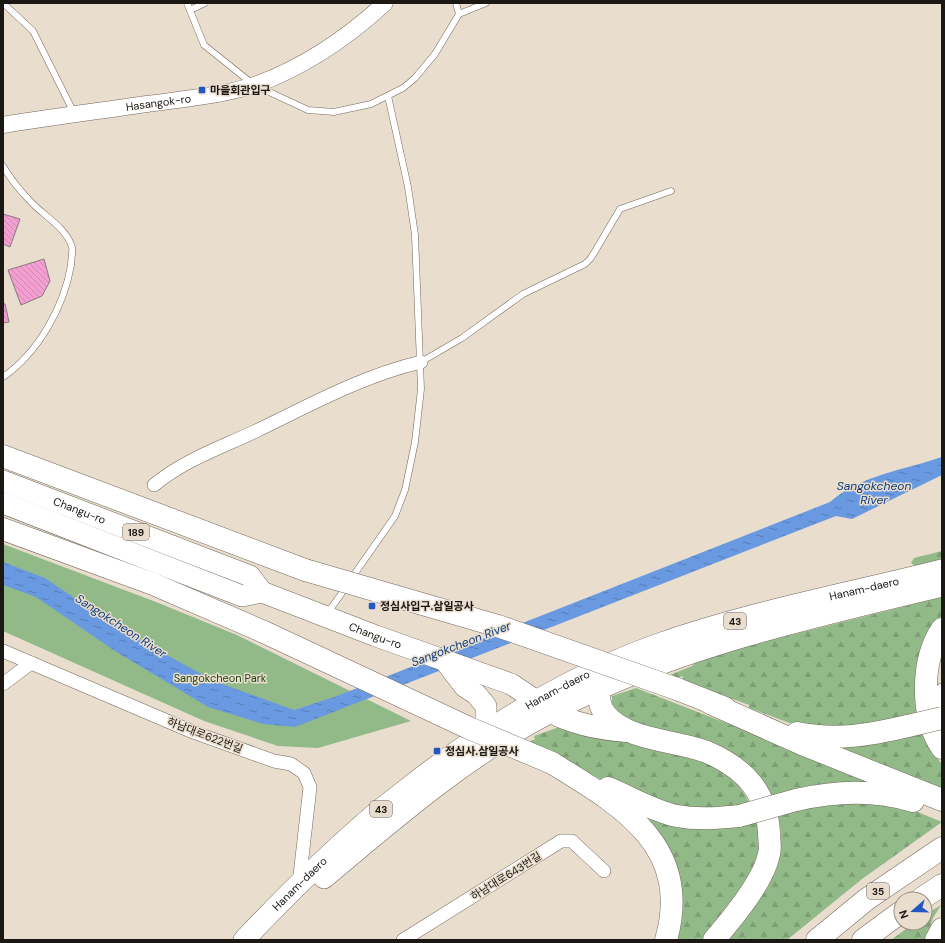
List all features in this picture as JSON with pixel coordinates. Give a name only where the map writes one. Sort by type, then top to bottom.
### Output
[{"type":"highway","points":[[3,456],[305,570],[498,626],[676,689],[802,744],[942,800]]},
{"type":"highway","points":[[3,529],[153,584],[264,632],[469,728],[552,762],[659,810],[677,816],[709,819],[739,816],[796,800],[828,794],[870,792],[902,797],[942,811]]},
{"type":"highway","points":[[942,629],[930,657],[926,686],[928,715],[932,730],[942,748]]},
{"type":"highway","points":[[606,666],[600,689],[599,699],[601,708],[614,722],[630,732]]},
{"type":"highway","points":[[710,703],[794,732],[811,736],[835,738],[858,737],[942,717]]},
{"type":"highway","points":[[544,706],[566,720],[607,730],[630,732],[706,752],[734,766],[754,786],[764,804],[768,824],[770,854],[759,878],[746,899],[714,940]]},
{"type":"highway","points":[[552,762],[625,811],[641,826],[653,843],[663,861],[668,875],[672,900],[672,917],[666,940]]},
{"type":"highway","name":"35","points":[[817,940],[867,899],[942,848]]},
{"type":"highway","points":[[933,891],[942,885]]},
{"type":"highway","points":[[863,940],[893,918]]},
{"type":"highway","points":[[936,940],[942,929]]},
{"type":"main road","name":"Changu-ro","points":[[3,481],[250,576],[262,592]]},
{"type":"main road","name":"Changu-ro","points":[[3,503],[242,596],[262,592],[376,636],[511,684],[544,706]]},
{"type":"main road","name":"Hanam-daero","points":[[264,940],[322,880],[376,834],[544,706],[561,686],[654,646],[710,628],[788,606],[942,570]]},
{"type":"main road","name":"Hanam-daero","points":[[244,940],[298,884],[361,826],[428,773],[474,740],[544,706],[600,689],[680,656],[815,616],[942,586]]},
{"type":"main road","points":[[445,661],[465,687],[476,694],[484,702],[487,717],[484,728],[474,740]]},
{"type":"street","name":"Hasangok-ro","points":[[3,125],[74,113],[198,97],[254,85],[287,71],[326,51],[350,34],[384,3]]},
{"type":"street","points":[[154,485],[169,472],[192,459],[239,440],[347,386],[390,369],[421,362]]},
{"type":"street","name":"하남대로622번길","points":[[3,651],[193,732],[274,761],[291,764],[304,773],[310,787],[298,884]]},
{"type":"street","points":[[3,684],[31,663]]},
{"type":"street","points":[[942,690],[939,706],[942,717]]},
{"type":"street","name":"하남대로643번길","points":[[403,940],[561,841],[572,841],[604,872]]},
{"type":"lane","points":[[3,3],[33,30],[74,113]]},
{"type":"lane","points":[[186,3],[204,45],[254,85],[308,110],[334,112],[371,104],[403,88],[416,78],[434,54],[459,14],[486,3]]},
{"type":"lane","points":[[190,10],[205,3]]},
{"type":"lane","points":[[456,3],[459,14]]},
{"type":"lane","points":[[325,616],[384,534],[395,516],[405,490],[418,418],[421,362],[417,330],[415,235],[408,187],[388,96]]},
{"type":"lane","points":[[3,166],[10,179],[33,204],[61,228],[72,247],[68,279],[54,316],[31,351],[14,369],[3,377]]},
{"type":"lane","points":[[421,362],[468,335],[523,294],[585,264],[591,258],[620,209],[671,191]]},
{"type":"green space","name":"Sangokcheon Park","points":[[3,544],[156,602],[237,635],[411,721],[318,748],[278,746],[204,721],[3,631]]},
{"type":"green space","points":[[942,551],[942,560],[915,566],[911,563],[914,558]]},
{"type":"green space","points":[[942,597],[942,615],[932,630],[920,716],[868,728],[795,725],[749,708],[749,705],[682,680],[683,676],[677,678],[670,675],[692,666],[700,658]]},
{"type":"green space","points":[[636,688],[875,781],[770,800],[655,729],[624,718],[612,704],[612,696]]},
{"type":"green space","points":[[562,726],[685,756],[701,762],[730,778],[741,789],[750,804],[695,811],[627,792],[526,743],[535,739],[534,736]]},
{"type":"green space","points":[[924,730],[942,765],[942,791],[825,744]]},
{"type":"green space","points":[[840,798],[903,806],[942,822],[862,879],[787,940],[723,940],[779,849],[781,834],[778,812]]},
{"type":"green space","points":[[639,814],[759,818],[759,864],[706,940],[677,940],[681,919],[681,902]]},
{"type":"green space","points":[[941,905],[933,918],[933,910]]},
{"type":"green space","points":[[903,931],[929,931],[926,940],[891,940]]},
{"type":"water","name":"Sangokcheon River","points":[[942,457],[942,475],[852,519],[836,516],[295,727],[263,724],[208,707],[115,651],[36,597],[3,585],[3,562],[45,578],[123,631],[214,681],[294,710],[337,696],[830,502],[855,485],[869,479]]},
{"type":"building","points":[[3,214],[20,219],[10,247],[3,244]]},
{"type":"building","points":[[44,259],[50,281],[42,296],[21,305],[8,270]]},
{"type":"building","points":[[3,303],[5,304],[9,322],[3,323]]},
{"type":"place","name":"마을회관입구","points":[[202,90]]},
{"type":"place","name":"정심사입구.삼일공사","points":[[372,606]]},
{"type":"place","name":"정심사.삼일공사","points":[[437,751]]}]
